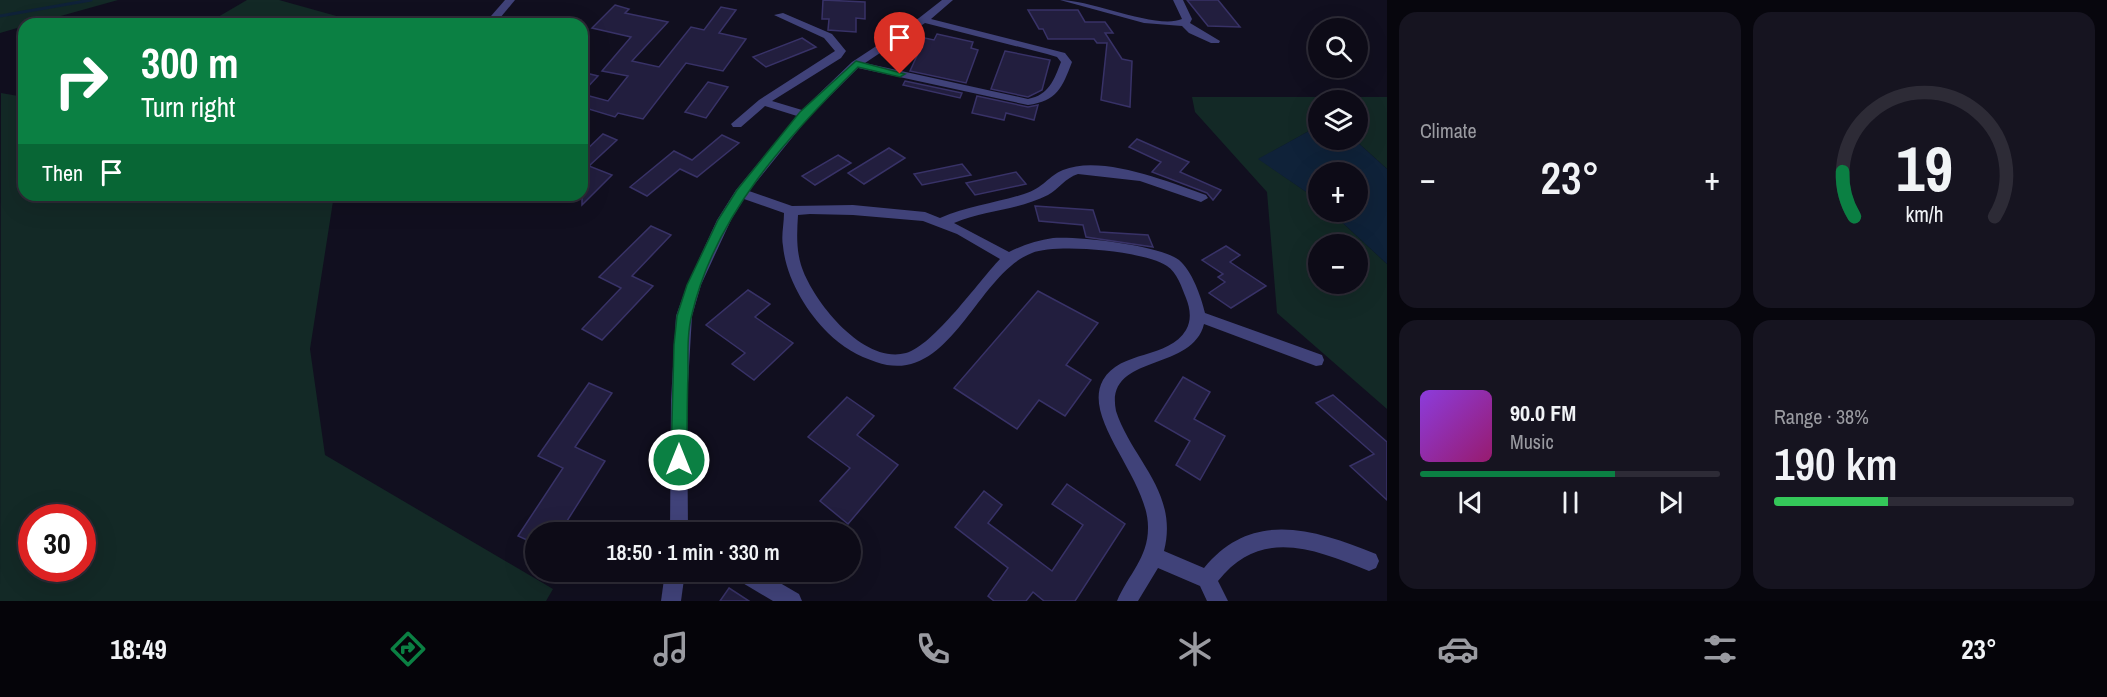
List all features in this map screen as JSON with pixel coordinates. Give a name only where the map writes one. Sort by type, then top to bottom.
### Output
[{"type":"street","points":[[494,18],[510,0]]},
{"type":"street","points":[[682,522],[679,400],[684,316],[694,285],[724,220],[741,193],[804,115],[856,64],[923,20],[948,0]]},
{"type":"street","points":[[1065,0],[1175,25],[1184,23],[1187,19],[1178,0]]},
{"type":"street","points":[[737,124],[763,102],[837,56],[841,51],[835,41],[828,36],[780,15]]},
{"type":"street","points":[[856,64],[1028,102],[1051,95],[1056,89],[1067,62],[1061,55],[1051,52],[923,20]]},
{"type":"street","points":[[1184,23],[1193,31],[1215,41]]},
{"type":"street","points":[[763,102],[804,115]]},
{"type":"street","points":[[940,223],[969,211],[1017,201],[1044,192],[1065,174],[1077,170],[1094,170],[1142,177],[1201,198]]},
{"type":"street","points":[[741,193],[791,211],[810,209],[889,212],[925,217],[962,231],[1009,258]]},
{"type":"street","points":[[791,211],[790,249],[804,288],[825,320],[853,346],[896,361],[913,358],[930,345],[1009,258],[1034,246],[1056,243],[1141,252],[1164,258],[1182,270],[1198,316],[1193,333],[1181,346],[1126,368],[1113,379],[1106,391],[1106,407],[1112,425],[1137,465],[1154,502],[1159,529],[1153,556],[1127,601]]},
{"type":"street","points":[[1198,316],[1316,360]]},
{"type":"street","points":[[1207,579],[1218,561],[1238,547],[1260,539],[1290,537],[1320,542],[1369,561]]},
{"type":"street","points":[[1153,556],[1207,579],[1218,601]]},
{"type":"street","points":[[671,601],[674,582]]},
{"type":"street","points":[[760,582],[792,601]]},
{"type":"green space","points":[[0,0],[118,0],[54,18],[18,18],[18,28],[0,33]]},
{"type":"green space","points":[[247,0],[279,0],[344,18],[216,18]]},
{"type":"green space","points":[[1,93],[18,96],[18,201],[333,201],[310,349],[325,455],[525,573],[525,582],[541,582],[553,589],[546,601],[0,601]]},
{"type":"green space","points":[[1192,97],[1308,97],[1308,132],[1259,159],[1308,193],[1308,222],[1342,222],[1355,234],[1308,234],[1308,294],[1368,294],[1368,246],[1387,264],[1387,409],[1277,313],[1267,192],[1195,112]]},
{"type":"green space","points":[[1368,97],[1387,97],[1387,169],[1366,150],[1368,150]]},
{"type":"water","points":[[1308,132],[1308,150],[1366,150],[1387,169],[1387,264],[1368,246],[1368,234],[1355,234],[1342,222],[1368,222],[1368,162],[1308,162],[1308,193],[1258,159]]},
{"type":"building","points":[[823,0],[865,2],[865,19],[856,18],[856,32],[828,30],[829,19],[822,19]]},
{"type":"building","points":[[1187,0],[1218,0],[1240,27],[1208,26]]},
{"type":"building","points":[[615,5],[629,9],[625,13],[668,22],[632,61],[659,67],[691,27],[704,30],[721,7],[736,10],[719,33],[746,39],[723,71],[686,63],[643,119],[618,113],[615,117],[588,109],[588,96],[608,101],[628,76],[602,71],[631,37],[592,28]]},
{"type":"building","points":[[1028,10],[1078,10],[1085,22],[1105,22],[1113,33],[1105,33],[1122,59],[1132,61],[1130,107],[1101,100],[1107,43],[1097,43],[1094,39],[1048,39]]},
{"type":"building","points":[[937,34],[973,42],[971,48],[978,50],[966,83],[910,71],[925,38],[934,40]]},
{"type":"building","points":[[802,38],[816,47],[766,67],[753,57]]},
{"type":"building","points":[[1005,51],[1050,60],[1042,90],[1028,97],[991,89]]},
{"type":"building","points":[[588,74],[598,76],[588,87]]},
{"type":"building","points":[[905,81],[962,93],[960,98],[903,85]]},
{"type":"building","points":[[708,82],[728,87],[706,118],[685,112]]},
{"type":"building","points":[[977,96],[1028,107],[1038,105],[1034,120],[1006,113],[1004,120],[972,113]]},
{"type":"building","points":[[603,134],[617,140],[589,166],[612,175],[588,199],[588,148]]},
{"type":"building","points":[[722,135],[739,143],[697,177],[680,169],[647,196],[630,187],[674,151],[692,160]]},
{"type":"building","points":[[1137,139],[1189,162],[1180,172],[1221,190],[1213,200],[1207,193],[1152,172],[1161,162],[1129,147]]},
{"type":"building","points":[[889,148],[905,158],[864,184],[848,173]]},
{"type":"building","points":[[838,155],[851,163],[815,185],[802,176]]},
{"type":"building","points":[[962,164],[971,175],[922,185],[914,174]]},
{"type":"building","points":[[1016,172],[1026,184],[975,195],[966,183]]},
{"type":"building","points":[[1035,206],[1093,210],[1100,232],[1148,235],[1153,247],[1086,237],[1083,225],[1039,221]]},
{"type":"building","points":[[651,226],[671,235],[632,276],[653,286],[602,340],[582,329],[621,288],[599,277]]},
{"type":"building","points":[[1226,246],[1240,255],[1230,262],[1266,286],[1231,308],[1209,293],[1225,282],[1218,277],[1223,274],[1202,260]]},
{"type":"building","points":[[748,290],[770,304],[755,317],[793,343],[754,380],[732,364],[745,353],[706,325]]},
{"type":"building","points":[[1038,291],[1098,323],[1066,365],[1091,380],[1065,416],[1039,400],[1017,429],[954,388]]},
{"type":"building","points":[[1183,377],[1210,392],[1194,419],[1225,436],[1200,480],[1176,465],[1190,441],[1155,421]]},
{"type":"building","points":[[589,383],[612,393],[575,447],[605,461],[566,522],[527,522],[563,468],[538,456]]},
{"type":"building","points":[[1333,395],[1387,442],[1387,500],[1350,466],[1374,454],[1316,403]]},
{"type":"building","points":[[847,397],[874,416],[857,435],[898,465],[850,522],[846,522],[820,501],[850,468],[808,437]]},
{"type":"building","points":[[1067,484],[1125,524],[1075,601],[1044,601],[1033,592],[1026,601],[994,601],[988,596],[1008,568],[955,527],[984,491],[1002,505],[988,523],[1052,571],[1083,525],[1052,504]]},
{"type":"building","points":[[525,525],[525,539],[518,536]]},
{"type":"building","points":[[729,588],[749,601],[720,601]]},
{"type":"waterway","points":[[0,16],[91,0]]},
{"type":"route","points":[[679,460],[679,400],[684,316],[694,285],[724,220],[741,193],[804,115],[856,64],[900,74]]}]
